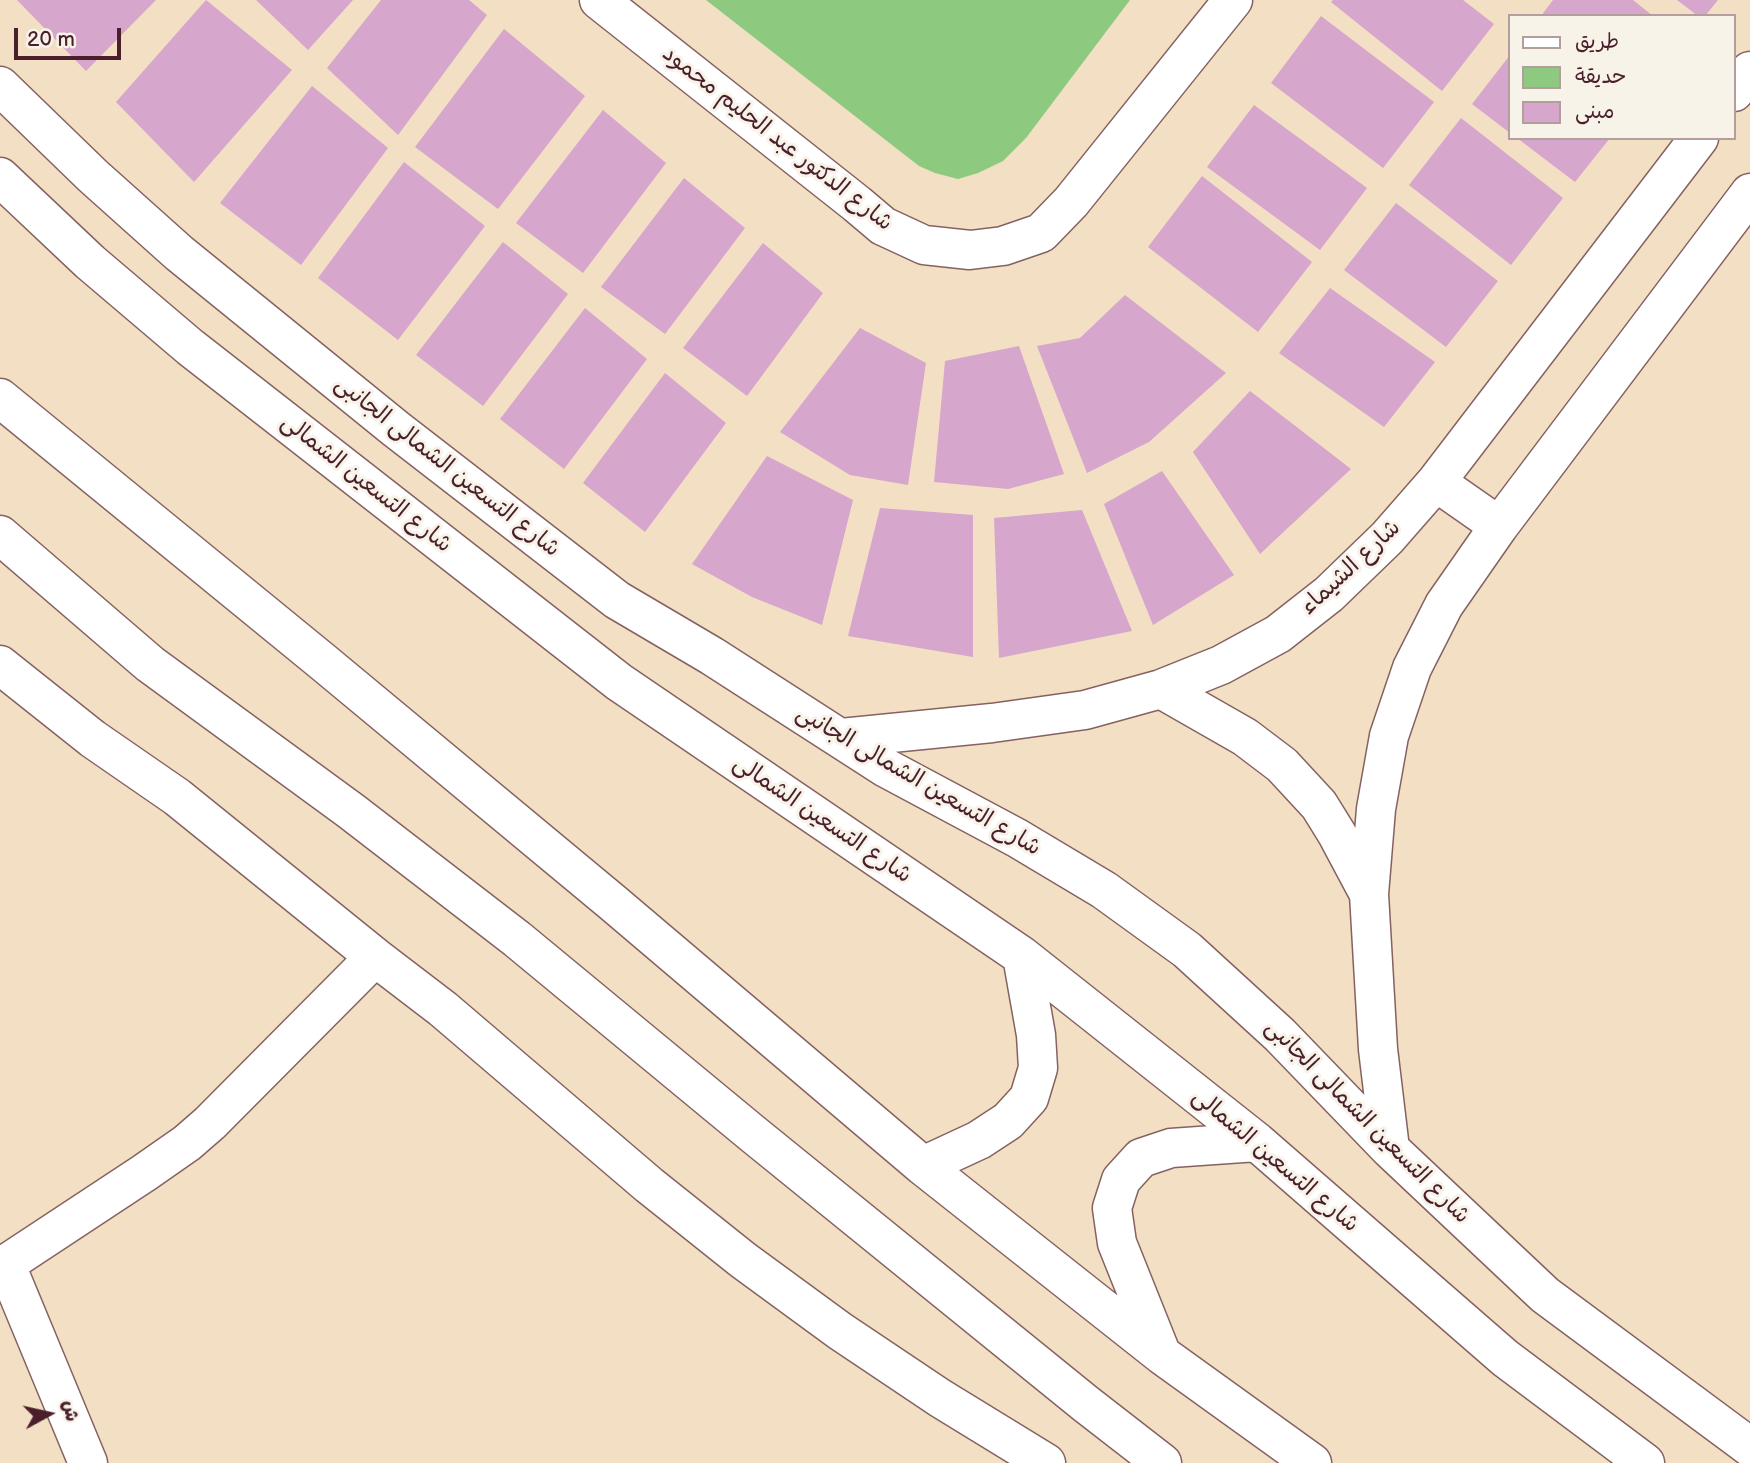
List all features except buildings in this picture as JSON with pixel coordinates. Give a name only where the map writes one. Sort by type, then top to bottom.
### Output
[{"type":"street","name":"شارع الدكتور عبد الحليم محمود","points":[[599,0],[883,226],[924,245],[970,250],[1003,246],[1041,233],[1071,202],[1233,0]]},
{"type":"street","points":[[1736,89],[1750,71]]},
{"type":"street","name":"شارع التسعين الشمالى الجانبى","points":[[0,86],[93,176],[179,253],[396,429],[617,600],[712,656],[886,768],[1017,838],[1104,890],[1187,950],[1280,1035],[1390,1149],[1545,1294],[1750,1447]]},
{"type":"street","name":"شارع الشيماء","points":[[841,738],[992,723],[1085,710],[1161,689],[1221,665],[1278,634],[1329,594],[1387,538],[1436,482],[1697,140]]},
{"type":"street","name":"شارع التسعين الشمالى","points":[[0,177],[90,262],[190,347],[619,682],[1022,957],[1257,1142],[1505,1359],[1645,1463]]},
{"type":"street","points":[[1390,1149],[1378,1049],[1370,894],[1376,809],[1389,736],[1412,668],[1444,605],[1499,526],[1750,193]]},
{"type":"street","points":[[0,398],[580,876],[923,1166],[1162,1355],[1312,1463]]},
{"type":"street","points":[[1436,482],[1499,526]]},
{"type":"street","points":[[0,535],[150,664],[351,811],[517,939],[763,1143],[1162,1463]]},
{"type":"street","points":[[0,665],[93,739],[177,797],[443,1009],[649,1185],[743,1260],[874,1354],[1046,1463]]},
{"type":"street","points":[[1161,689],[1245,737],[1282,765],[1319,805],[1370,894]]},
{"type":"street","points":[[88,1463],[3,1267],[144,1173],[211,1123],[375,957]]},
{"type":"street","points":[[923,1166],[979,1140],[998,1128],[1029,1098],[1038,1068],[1036,1035],[1022,957]]},
{"type":"street","points":[[1162,1355],[1117,1243],[1112,1208],[1121,1180],[1141,1158],[1171,1148],[1257,1142]]},
{"type":"green space","points":[[706,0],[1130,0],[1026,138],[1003,161],[958,179],[919,166]]}]
